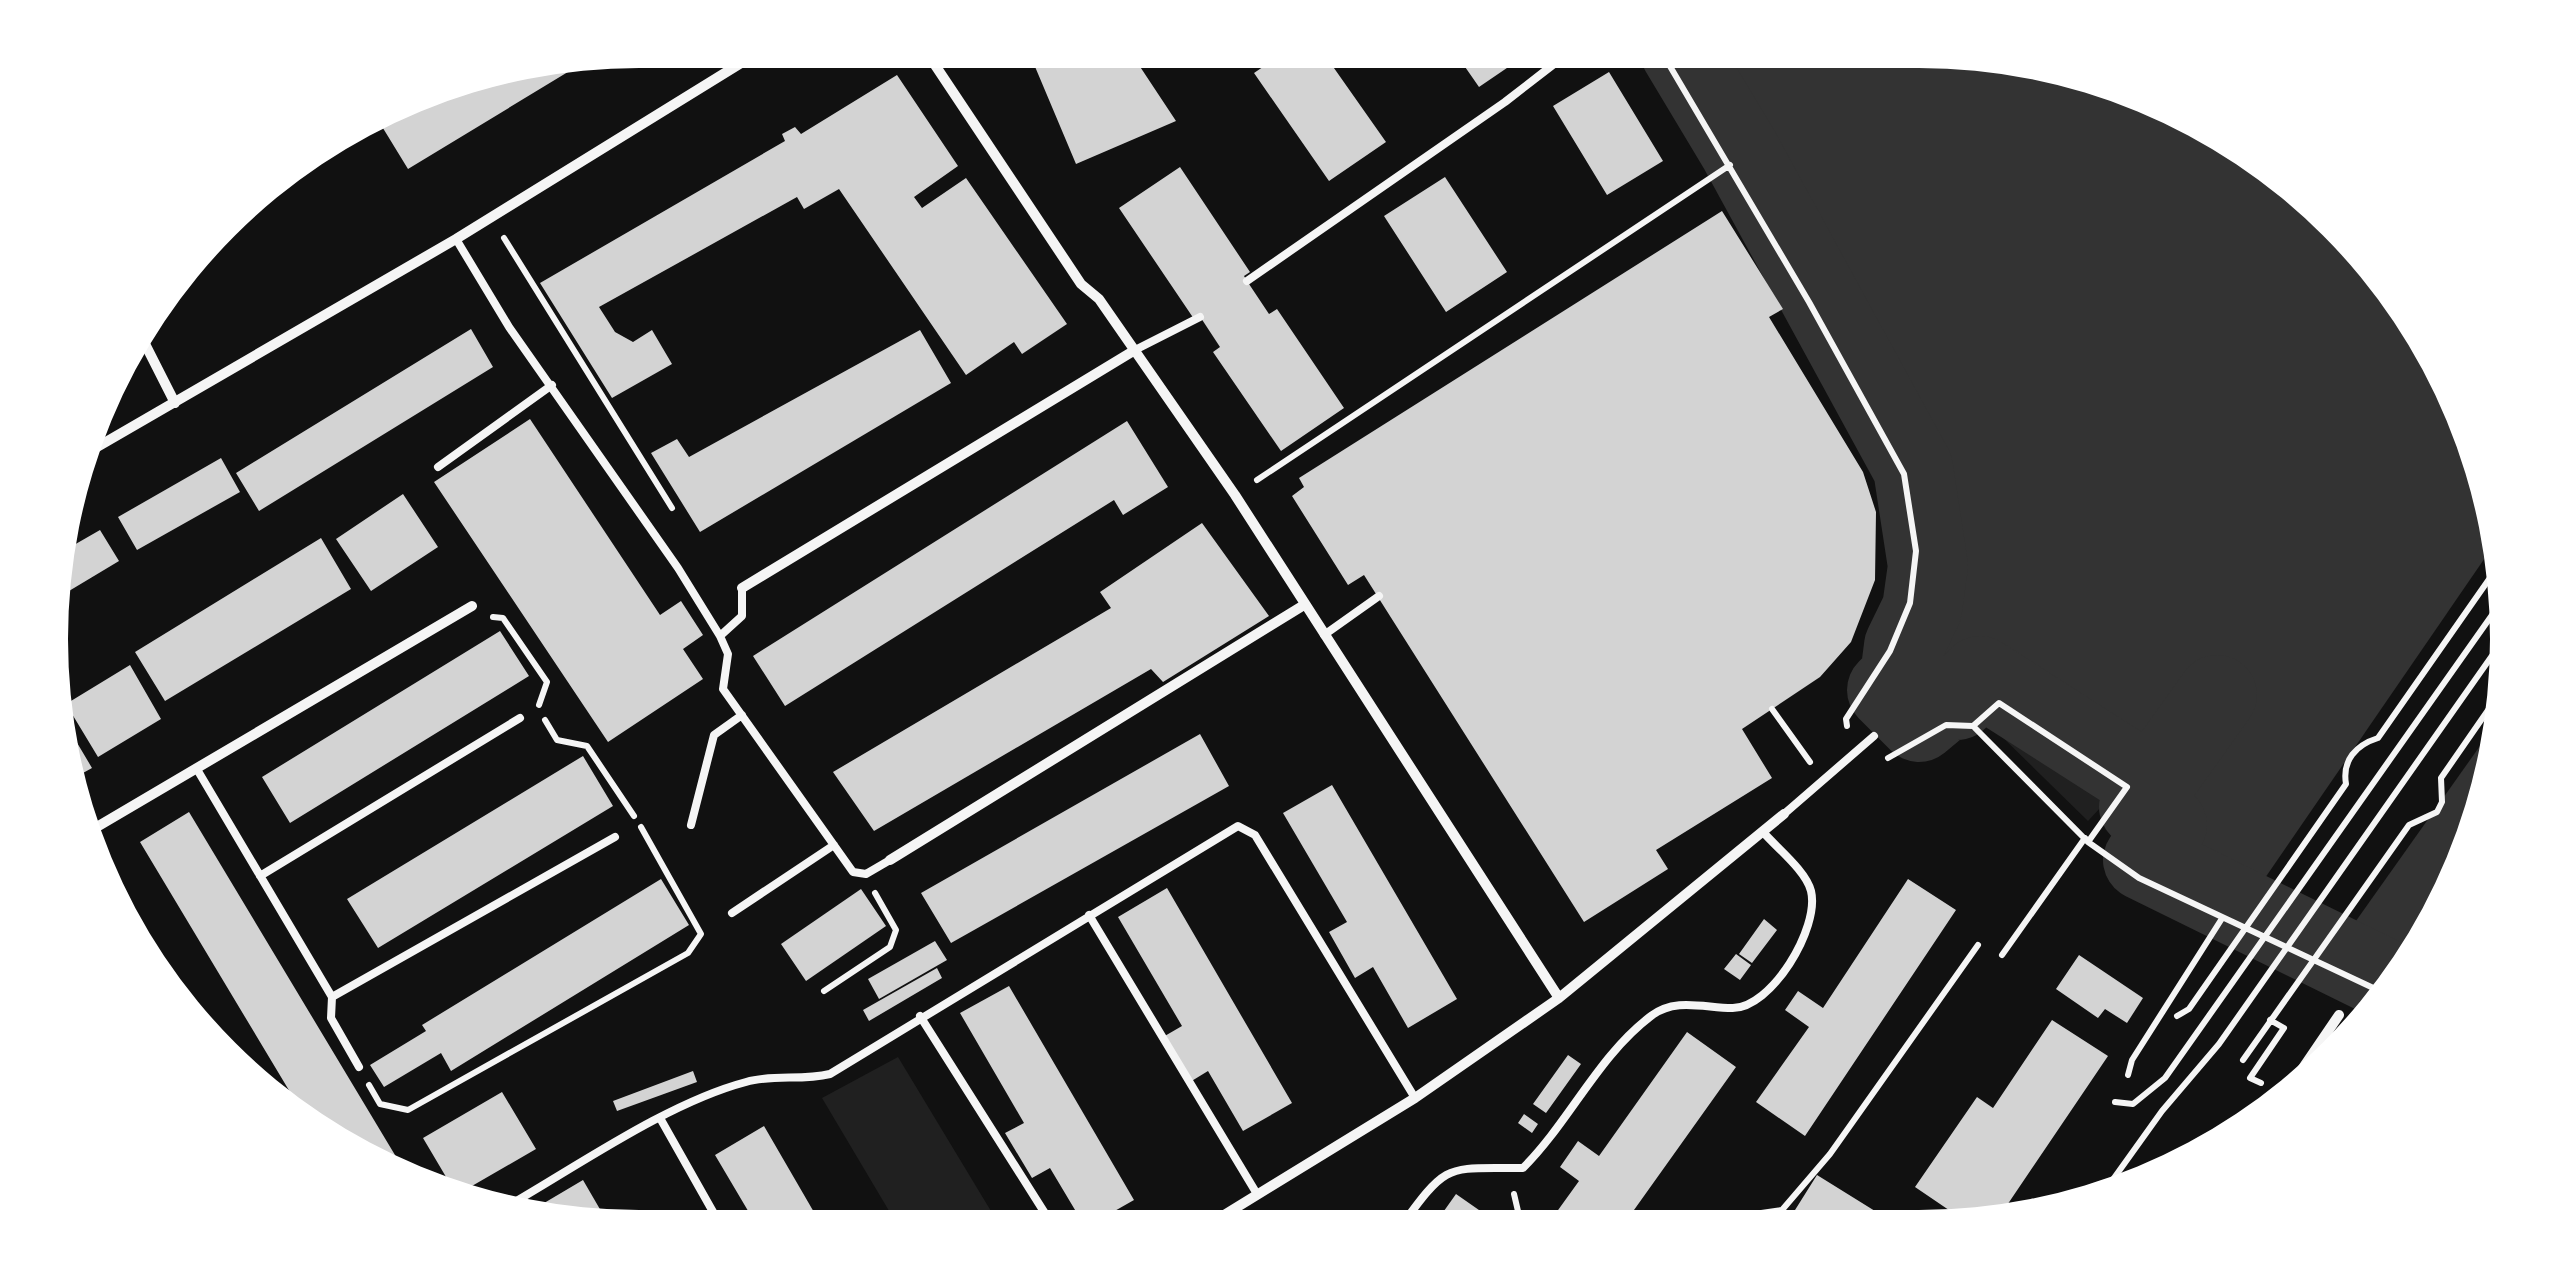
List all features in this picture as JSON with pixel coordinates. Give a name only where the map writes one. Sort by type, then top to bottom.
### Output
[{"type":"street","points":[[102,444],[492,218],[733,68]]},
{"type":"street","points":[[937,68],[1081,284],[1099,299],[1235,495],[1559,998]]},
{"type":"street","points":[[147,348],[175,403]]},
{"type":"street","points":[[742,588],[1134,350]]},
{"type":"street","points":[[890,860],[1304,605]]},
{"type":"street","points":[[99,826],[472,606]]},
{"type":"street","points":[[1231,1210],[1415,1098],[1559,998],[1784,814]]},
{"type":"street","points":[[2316,1049],[2339,1015]]},
{"type":"lane","points":[[1247,281],[1549,68]]},
{"type":"lane","points":[[456,239],[509,327],[720,636],[728,654],[723,689],[853,872],[866,874],[890,860]]},
{"type":"lane","points":[[1134,350],[1200,317]]},
{"type":"lane","points":[[438,466],[552,385]]},
{"type":"lane","points":[[720,636],[742,616],[742,588]]},
{"type":"lane","points":[[1324,635],[1379,596]]},
{"type":"lane","points":[[691,825],[714,735],[742,715]]},
{"type":"lane","points":[[260,876],[520,718]]},
{"type":"lane","points":[[1784,814],[1874,736]]},
{"type":"lane","points":[[198,771],[332,998],[331,1018],[359,1067]]},
{"type":"lane","points":[[521,1198],[660,1118],[746,1082],[782,1077],[803,1081],[830,1074],[1238,826],[1255,835],[1415,1098]]},
{"type":"lane","points":[[1412,1210],[1426,1191],[1450,1170],[1523,1168],[1545,1146],[1627,1034],[1656,1011],[1685,1004],[1734,1009],[1762,997],[1803,944],[1812,911],[1811,889],[1763,832]]},
{"type":"lane","points":[[332,998],[615,837]]},
{"type":"lane","points":[[732,913],[834,845]]},
{"type":"lane","points":[[1089,915],[1256,1194]]},
{"type":"lane","points":[[920,1016],[1043,1210]]},
{"type":"lane","points":[[660,1118],[712,1210]]},
{"type":"path","points":[[1671,68],[1730,164],[1904,474],[1916,551],[1916,580],[1890,651],[1846,719],[1847,730],[1859,748]]},
{"type":"path","points":[[1235,495],[1730,164]]},
{"type":"path","points":[[492,218],[676,514]]},
{"type":"path","points":[[2177,1016],[2190,1009],[2346,784],[2344,774],[2351,755],[2378,738],[2487,584]]},
{"type":"path","points":[[2115,1102],[2133,1104],[2166,1078],[2489,619]]},
{"type":"path","points":[[2115,1175],[2162,1110],[2220,1044],[2489,661]]},
{"type":"path","points":[[1871,755],[1898,756],[1946,725],[1972,726],[1999,704],[2127,787],[2002,955]]},
{"type":"path","points":[[1772,710],[1823,780]]},
{"type":"path","points":[[2243,1060],[2409,825],[2437,812],[2442,802],[2441,778],[2485,715]]},
{"type":"path","points":[[1972,726],[2086,840],[2140,878],[2371,987]]},
{"type":"path","points":[[824,991],[890,947],[896,930],[866,874]]},
{"type":"path","points":[[2128,1075],[2132,1060],[2222,920]]},
{"type":"path","points":[[1782,1210],[1830,1154],[1978,945]]},
{"type":"path","points":[[2250,1078],[2284,1028],[2270,1020]]},
{"type":"shaded area","points":[[1690,68],[1955,69],[2029,78],[2137,111],[2204,144],[2295,209],[2371,291],[2431,386],[2459,455],[2479,528],[2490,639],[2479,750],[2459,823],[2431,892],[2379,976],[2205,892],[2167,825],[2139,807],[2151,786],[1980,676],[1957,700],[1949,697],[1919,722],[1887,690],[1900,677],[1904,646],[1922,609],[1928,566],[1913,468],[1740,151]]},
{"type":"shaded area","points":[[1997,716],[2112,795],[2088,821],[1989,724]]},
{"type":"shaded area","points":[[898,1057],[990,1210],[888,1210],[822,1098]]},
{"type":"pier","points":[[2484,559],[2490,639],[2480,747],[2329,959],[2241,913]]},
{"type":"building","points":[[1036,68],[1141,68],[1176,121],[1076,164]]},
{"type":"building","points":[[1261,68],[1334,68],[1386,142],[1329,181],[1254,73]]},
{"type":"building","points":[[1466,68],[1507,68],[1479,87]]},
{"type":"building","points":[[569,72],[408,169],[383,128],[491,87]]},
{"type":"building","points":[[1609,72],[1663,161],[1607,195],[1553,106]]},
{"type":"building","points":[[897,75],[958,166],[914,197],[922,208],[966,178],[1067,324],[1022,354],[1014,342],[966,375],[839,189],[804,209],[797,197],[599,307],[615,332],[633,342],[652,330],[672,364],[612,398],[540,283],[785,141],[782,134],[795,127],[801,134]]},
{"type":"building","points":[[1180,167],[1250,272],[1244,276],[1269,314],[1277,309],[1344,408],[1281,451],[1213,352],[1220,347],[1199,315],[1194,319],[1119,208]]},
{"type":"building","points":[[1445,177],[1507,272],[1446,312],[1384,216]]},
{"type":"building","points":[[1722,211],[1783,309],[1769,317],[1863,472],[1876,512],[1875,580],[1851,642],[1820,677],[1742,729],[1772,778],[1656,850],[1668,869],[1584,922],[1364,575],[1348,585],[1292,496],[1304,487],[1299,478]]},
{"type":"building","points":[[471,329],[493,367],[259,511],[236,473]]},
{"type":"building","points":[[920,330],[951,383],[700,532],[651,453],[677,439],[689,457]]},
{"type":"building","points":[[530,419],[660,615],[681,601],[703,635],[683,649],[703,679],[608,742],[434,482]]},
{"type":"building","points":[[1127,421],[1168,487],[1123,515],[1114,500],[785,706],[753,656]]},
{"type":"building","points":[[221,458],[240,492],[137,550],[118,517]]},
{"type":"building","points":[[403,494],[438,547],[371,591],[336,539]]},
{"type":"building","points":[[1202,523],[1269,616],[1163,682],[1151,669],[874,831],[833,772],[1111,608],[1100,592]]},
{"type":"building","points":[[100,530],[119,561],[70,590],[75,544]]},
{"type":"building","points":[[321,538],[351,589],[165,701],[135,652]]},
{"type":"building","points":[[500,631],[529,676],[290,823],[262,777]]},
{"type":"building","points":[[130,665],[161,719],[98,757],[72,714],[71,701]]},
{"type":"building","points":[[1200,734],[1229,786],[951,943],[921,893]]},
{"type":"building","points":[[77,742],[92,768],[84,773]]},
{"type":"building","points":[[583,756],[613,806],[378,948],[347,899]]},
{"type":"building","points":[[1332,785],[1457,999],[1408,1028],[1373,967],[1355,978],[1329,932],[1347,922],[1283,813]]},
{"type":"building","points":[[189,812],[396,1156],[353,1134],[289,1090],[140,842]]},
{"type":"building","points":[[661,879],[689,925],[451,1071],[441,1053],[384,1087],[370,1065],[426,1031],[422,1025]]},
{"type":"building","points":[[1908,879],[1956,910],[1805,1136],[1756,1102],[1809,1027],[1785,1010],[1798,991],[1823,1008]]},
{"type":"building","points":[[1167,888],[1292,1103],[1243,1131],[1208,1071],[1190,1082],[1163,1037],[1182,1026],[1118,917]]},
{"type":"building","points":[[861,889],[886,926],[806,981],[781,944]]},
{"type":"building","points":[[1764,919],[1777,930],[1752,963],[1739,954]]},
{"type":"building","points":[[935,941],[947,960],[879,999],[868,979]]},
{"type":"building","points":[[1736,954],[1751,965],[1740,980],[1724,969]]},
{"type":"building","points":[[2079,955],[2143,998],[2127,1023],[2105,1009],[2098,1018],[2056,989]]},
{"type":"building","points":[[937,968],[942,978],[869,1021],[863,1010]]},
{"type":"building","points":[[1009,986],[1134,1200],[1116,1210],[1075,1210],[1050,1168],[1032,1178],[1005,1133],[1024,1123],[960,1013]]},
{"type":"building","points":[[2052,1020],[2108,1056],[2008,1203],[1948,1209],[1915,1187],[1977,1097],[1993,1108]]},
{"type":"building","points":[[1687,1032],[1736,1067],[1634,1210],[1558,1210],[1579,1181],[1560,1167],[1578,1141],[1599,1156]]},
{"type":"building","points":[[1568,1055],[1581,1064],[1546,1113],[1533,1104]]},
{"type":"building","points":[[693,1071],[697,1082],[617,1111],[613,1101]]},
{"type":"building","points":[[502,1092],[536,1149],[473,1185],[446,1177],[423,1138]]},
{"type":"building","points":[[1524,1114],[1538,1124],[1532,1133],[1518,1123]]},
{"type":"building","points":[[764,1126],[813,1210],[748,1210],[715,1155]]},
{"type":"building","points":[[1817,1175],[1873,1210],[1795,1210]]},
{"type":"building","points":[[583,1180],[600,1209],[564,1206],[545,1203]]},
{"type":"building","points":[[1456,1194],[1479,1210],[1445,1210]]},
{"type":"waterway","points":[[1690,68],[1740,151],[1913,468],[1928,566],[1922,609],[1904,646],[1900,677],[1887,690],[1919,722],[1949,697],[1957,700],[1980,676],[2152,786],[2217,695]]},
{"type":"waterway","points":[[2170,760],[2139,807],[2167,825],[2143,860],[2379,976]]}]
